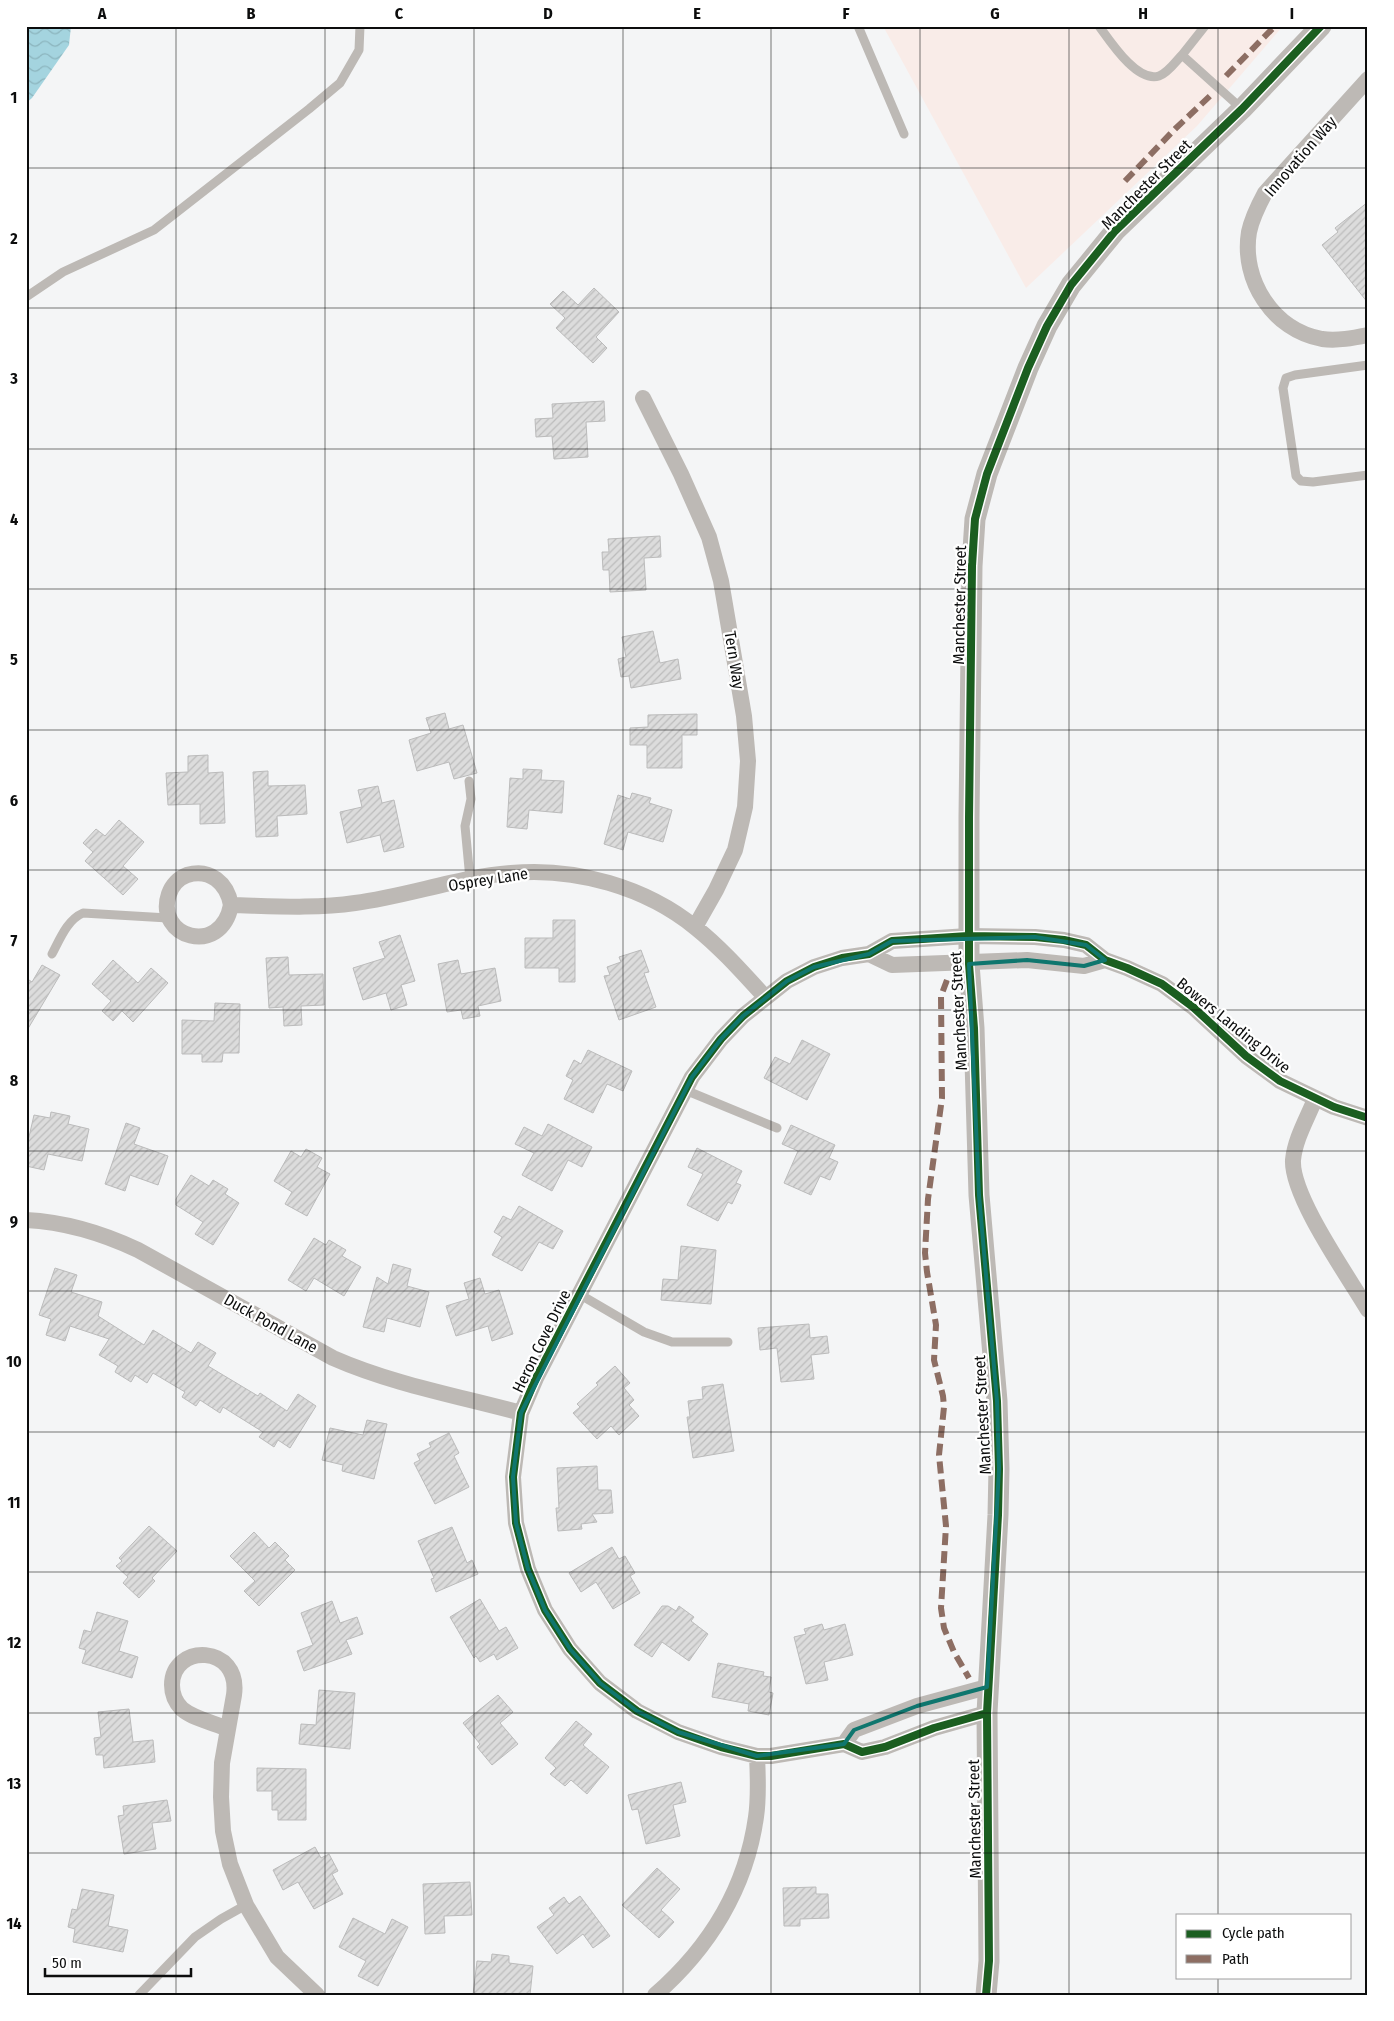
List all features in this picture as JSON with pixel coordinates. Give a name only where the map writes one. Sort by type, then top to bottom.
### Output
[{"type":"street","name":"Manchester Street","points":[[986,1995],[989,1961],[986,1714],[999,1469],[997,1401],[978,1195],[974,1028],[968,936],[972,566],[975,519],[987,474],[1028,368],[1047,326],[1070,285],[1115,232],[1242,109],[1321,26]]},
{"type":"street","name":"Innovation Way","points":[[1368,79],[1265,193],[1254,213],[1249,233],[1248,257],[1254,281],[1261,296],[1271,311],[1284,323],[1301,332],[1322,339],[1346,340],[1368,335]]},
{"type":"street","name":"Tern Way","points":[[643,398],[681,474],[709,537],[724,600],[744,716],[748,761],[745,807],[735,850],[716,890],[695,927]]},
{"type":"street","name":"Osprey Lane","points":[[231,905],[297,906],[353,904],[470,879],[511,873],[533,872],[579,876],[603,882],[645,897],[684,918],[713,942],[765,997]]},
{"type":"street","points":[[194,873],[204,873],[214,877],[223,884],[229,894],[231,905],[229,916],[224,925],[215,932],[204,936],[193,936],[184,933],[168,918],[167,899],[170,890],[180,879],[194,873]]},
{"type":"street","name":"Heron Cove Drive","points":[[968,936],[892,941],[869,954],[842,958],[814,967],[787,981],[765,997],[721,1039],[692,1077],[536,1378],[521,1413],[513,1477],[516,1523],[528,1569],[545,1610],[570,1649],[600,1683],[637,1711],[678,1732],[757,1756],[770,1756],[844,1744],[862,1752],[885,1747],[966,1718],[986,1714]]},
{"type":"street","name":"Bowers Landing Drive","points":[[968,936],[1035,937],[1064,940],[1086,945],[1105,960],[1162,984],[1193,1007],[1246,1056],[1280,1081],[1315,1099],[1368,1118]]},
{"type":"street","points":[[869,954],[892,965],[969,964],[1027,960],[1084,966],[1105,960]]},
{"type":"street","points":[[1315,1099],[1297,1139],[1293,1159],[1293,1174],[1308,1210],[1368,1310]]},
{"type":"street","name":"Duck Pond Lane","points":[[26,1220],[72,1226],[114,1239],[146,1254],[333,1358],[353,1367],[378,1376],[521,1413]]},
{"type":"street","points":[[228,1729],[192,1715],[183,1710],[176,1702],[172,1682],[175,1672],[189,1658],[199,1654],[209,1654],[220,1658],[228,1665],[233,1674],[235,1684],[228,1729],[222,1764],[220,1797],[222,1831],[230,1864],[246,1904],[277,1957],[317,1995]]},
{"type":"street","points":[[844,1744],[854,1730],[938,1699],[988,1687]]},
{"type":"street","points":[[656,1995],[677,1976],[706,1941],[730,1903],[747,1861],[756,1817],[758,1794],[757,1756]]},
{"type":"lane","points":[[26,297],[63,272],[154,230],[309,109],[340,83],[359,50],[360,26]]},
{"type":"lane","points":[[858,26],[904,134]]},
{"type":"lane","points":[[1099,26],[1132,67],[1145,75],[1159,76],[1168,70],[1182,55],[1205,26]]},
{"type":"lane","points":[[1182,55],[1242,109]]},
{"type":"lane","points":[[1368,365],[1295,375],[1286,378],[1283,388],[1296,476],[1301,481],[1313,482],[1368,475]]},
{"type":"lane","points":[[469,781],[471,799],[465,826],[470,879]]},
{"type":"lane","points":[[52,954],[69,923],[76,916],[83,913],[168,918]]},
{"type":"lane","points":[[685,1090],[777,1128]]},
{"type":"lane","points":[[579,1294],[644,1332],[672,1342],[728,1342]]},
{"type":"lane","points":[[139,1995],[195,1937],[221,1918],[246,1904]]},
{"type":"highlighted area","points":[[1035,937],[1086,945],[1105,960],[1084,966],[1027,960],[969,964],[979,1195],[997,1401],[999,1469],[987,1687],[917,1706],[854,1730],[844,1744],[757,1756],[678,1732],[637,1711],[600,1683],[570,1649],[545,1610],[528,1569],[516,1523],[513,1477],[521,1413],[670,1118],[692,1077],[721,1039],[743,1016],[787,981],[814,967],[869,954],[892,941]]},
{"type":"shaded area","points":[[883,26],[1283,26],[1197,126],[1026,288]]},
{"type":"water","points":[[26,26],[71,26],[69,45],[32,98],[26,103]]},
{"type":"building","points":[[1368,202],[1368,303],[1322,245],[1338,232],[1335,228]]},
{"type":"building","points":[[594,288],[619,312],[596,337],[607,348],[593,363],[556,328],[565,318],[550,304],[563,291],[578,305]]},
{"type":"building","points":[[604,401],[605,421],[586,422],[588,457],[554,459],[552,436],[536,437],[535,419],[553,418],[552,404]]},
{"type":"building","points":[[660,536],[661,557],[644,558],[646,590],[610,592],[609,570],[603,570],[602,552],[609,552],[608,539]]},
{"type":"building","points":[[653,631],[660,663],[678,659],[681,679],[631,688],[629,676],[621,677],[618,659],[626,657],[622,637]]},
{"type":"building","points":[[445,713],[449,729],[463,725],[477,773],[454,779],[449,762],[417,771],[409,740],[431,733],[426,718]]},
{"type":"building","points":[[697,714],[697,735],[682,735],[682,768],[647,768],[647,745],[630,745],[630,728],[648,727],[648,715]]},
{"type":"building","points":[[208,755],[208,773],[223,772],[225,823],[200,824],[200,804],[168,805],[166,773],[188,772],[188,756]]},
{"type":"building","points":[[523,769],[542,770],[541,780],[564,781],[562,813],[529,810],[527,829],[507,827],[510,778],[523,779]]},
{"type":"building","points":[[268,771],[268,786],[305,785],[307,814],[277,816],[278,836],[256,837],[253,772]]},
{"type":"building","points":[[378,786],[382,803],[394,800],[404,847],[384,852],[380,835],[347,843],[340,812],[362,807],[358,790]]},
{"type":"building","points":[[632,793],[651,798],[649,803],[672,810],[663,842],[628,832],[623,850],[604,844],[618,795],[630,799]]},
{"type":"building","points":[[119,820],[144,842],[123,866],[138,879],[123,895],[85,861],[93,852],[83,843],[96,829],[105,836]]},
{"type":"building","points":[[553,920],[575,920],[575,982],[559,982],[559,968],[525,968],[525,938],[553,938]]},
{"type":"building","points":[[400,935],[415,981],[401,985],[407,1005],[391,1010],[386,993],[363,1000],[353,968],[385,958],[379,942]]},
{"type":"building","points":[[641,950],[649,972],[644,973],[656,1007],[619,1020],[604,976],[610,975],[607,967],[621,962],[619,957]]},
{"type":"building","points":[[288,957],[289,975],[323,974],[324,1005],[301,1006],[302,1025],[284,1026],[283,1007],[269,1008],[266,958]]},
{"type":"building","points":[[113,960],[138,983],[151,968],[168,983],[133,1022],[122,1011],[113,1021],[102,1011],[111,1001],[92,984]]},
{"type":"building","points":[[458,960],[461,974],[495,968],[501,1001],[478,1006],[480,1016],[463,1019],[461,1010],[447,1012],[438,964]]},
{"type":"building","points":[[42,965],[60,975],[26,1032],[26,978],[32,982]]},
{"type":"building","points":[[215,1003],[240,1004],[239,1053],[223,1053],[222,1062],[202,1062],[202,1054],[182,1054],[182,1020],[214,1021]]},
{"type":"building","points":[[802,1040],[830,1054],[807,1100],[764,1078],[775,1057],[790,1064]]},
{"type":"building","points":[[588,1050],[632,1071],[623,1091],[607,1084],[593,1113],[564,1099],[573,1080],[566,1076],[574,1060],[581,1064]]},
{"type":"building","points":[[51,1112],[70,1116],[68,1124],[89,1129],[82,1161],[48,1154],[44,1170],[26,1166],[26,1150],[34,1115],[50,1118]]},
{"type":"building","points":[[126,1123],[140,1128],[134,1144],[168,1156],[158,1185],[130,1175],[125,1191],[105,1184]]},
{"type":"building","points":[[548,1124],[592,1147],[582,1167],[568,1160],[552,1191],[522,1175],[534,1153],[515,1144],[524,1127],[542,1136]]},
{"type":"building","points":[[791,1125],[835,1145],[829,1158],[838,1162],[830,1180],[820,1176],[811,1195],[784,1183],[798,1151],[782,1144]]},
{"type":"building","points":[[697,1148],[742,1171],[736,1183],[741,1185],[732,1204],[728,1202],[718,1221],[687,1205],[703,1174],[688,1167]]},
{"type":"building","points":[[306,1149],[322,1158],[317,1167],[330,1174],[307,1216],[285,1204],[292,1192],[274,1181],[291,1151],[301,1157]]},
{"type":"building","points":[[191,1175],[209,1186],[213,1180],[228,1189],[225,1194],[239,1203],[213,1245],[195,1234],[203,1222],[176,1205],[176,1199]]},
{"type":"building","points":[[519,1206],[563,1231],[553,1249],[539,1242],[522,1271],[492,1255],[502,1237],[494,1232],[503,1216],[511,1220]]},
{"type":"building","points":[[314,1238],[326,1245],[329,1240],[346,1250],[342,1256],[361,1267],[344,1296],[314,1278],[306,1291],[288,1280]]},
{"type":"building","points":[[681,1246],[716,1250],[711,1304],[661,1300],[663,1279],[678,1280]]},
{"type":"building","points":[[393,1264],[411,1269],[407,1286],[429,1292],[420,1327],[387,1318],[384,1332],[363,1327],[377,1277],[388,1284]]},
{"type":"building","points":[[55,1268],[77,1275],[71,1292],[102,1302],[98,1316],[144,1345],[153,1330],[191,1353],[198,1342],[216,1353],[208,1366],[258,1396],[260,1393],[287,1411],[298,1394],[316,1406],[290,1448],[278,1440],[274,1447],[259,1437],[263,1432],[223,1407],[220,1413],[200,1400],[196,1406],[182,1397],[185,1392],[153,1373],[147,1383],[135,1375],[131,1382],[115,1372],[118,1366],[99,1355],[109,1339],[70,1326],[65,1341],[46,1335],[51,1319],[39,1315]]},
{"type":"building","points":[[480,1278],[485,1294],[499,1290],[513,1334],[492,1341],[488,1326],[456,1336],[446,1306],[469,1299],[464,1283]]},
{"type":"building","points":[[809,1324],[810,1338],[827,1336],[829,1353],[811,1355],[814,1379],[781,1382],[777,1348],[760,1350],[758,1328]]},
{"type":"building","points":[[615,1366],[630,1383],[624,1388],[634,1400],[629,1405],[639,1416],[619,1435],[611,1426],[597,1439],[573,1413],[580,1407],[577,1404]]},
{"type":"building","points":[[723,1384],[734,1451],[693,1458],[687,1417],[690,1417],[688,1401],[703,1399],[702,1387]]},
{"type":"building","points":[[367,1420],[387,1424],[374,1479],[342,1471],[343,1465],[322,1460],[330,1428],[363,1435]]},
{"type":"building","points":[[449,1433],[459,1453],[454,1456],[469,1487],[435,1504],[414,1463],[420,1460],[417,1454],[431,1447],[429,1443]]},
{"type":"building","points":[[597,1466],[598,1490],[611,1490],[613,1513],[592,1514],[597,1522],[581,1524],[582,1529],[558,1531],[556,1508],[559,1508],[557,1468]]},
{"type":"building","points":[[149,1526],[177,1551],[152,1578],[155,1581],[139,1598],[123,1583],[128,1577],[116,1566],[122,1561],[119,1558]]},
{"type":"building","points":[[452,1527],[467,1563],[472,1560],[478,1574],[436,1592],[431,1579],[434,1578],[418,1541]]},
{"type":"building","points":[[254,1532],[269,1548],[275,1542],[289,1556],[285,1560],[295,1570],[259,1606],[244,1591],[255,1581],[230,1556]]},
{"type":"building","points":[[612,1547],[619,1559],[625,1556],[635,1573],[630,1576],[640,1593],[613,1609],[596,1582],[581,1592],[569,1573]]},
{"type":"building","points":[[480,1599],[499,1631],[506,1627],[518,1648],[497,1660],[494,1654],[480,1662],[476,1656],[474,1658],[450,1617]]},
{"type":"building","points":[[332,1601],[340,1623],[357,1617],[363,1634],[346,1640],[352,1654],[304,1671],[297,1651],[313,1645],[301,1613]]},
{"type":"building","points":[[662,1606],[668,1606],[676,1611],[679,1606],[694,1617],[691,1621],[708,1634],[689,1661],[662,1642],[652,1657],[634,1645]]},
{"type":"building","points":[[97,1612],[128,1621],[119,1651],[138,1657],[132,1678],[82,1663],[86,1650],[79,1648],[84,1630],[91,1632]]},
{"type":"building","points":[[822,1624],[824,1630],[845,1624],[853,1655],[824,1662],[828,1680],[806,1684],[794,1637],[806,1634],[804,1629]]},
{"type":"building","points":[[718,1663],[764,1672],[763,1676],[771,1677],[769,1692],[773,1693],[769,1715],[748,1711],[749,1704],[712,1697]]},
{"type":"building","points":[[319,1690],[355,1693],[350,1749],[299,1744],[301,1724],[316,1725]]},
{"type":"building","points":[[498,1695],[513,1712],[500,1723],[518,1744],[492,1765],[477,1747],[480,1744],[463,1723]]},
{"type":"building","points":[[129,1709],[133,1742],[153,1740],[155,1762],[104,1768],[103,1755],[96,1755],[94,1738],[101,1737],[98,1712]]},
{"type":"building","points":[[576,1721],[592,1734],[583,1745],[609,1767],[587,1794],[571,1780],[565,1786],[550,1774],[556,1768],[545,1758]]},
{"type":"building","points":[[257,1768],[306,1769],[306,1820],[278,1820],[278,1810],[272,1810],[272,1791],[257,1791]]},
{"type":"building","points":[[681,1782],[686,1802],[673,1805],[680,1836],[646,1844],[638,1809],[632,1810],[628,1795]]},
{"type":"building","points":[[167,1800],[171,1821],[152,1823],[156,1849],[124,1854],[118,1816],[124,1815],[123,1806]]},
{"type":"building","points":[[315,1847],[321,1858],[329,1854],[338,1871],[332,1874],[343,1894],[314,1909],[298,1882],[283,1890],[273,1870]]},
{"type":"building","points":[[657,1868],[680,1889],[661,1910],[674,1922],[659,1938],[622,1905]]},
{"type":"building","points":[[470,1882],[472,1915],[444,1916],[445,1933],[425,1934],[423,1884]]},
{"type":"building","points":[[816,1887],[816,1894],[828,1894],[829,1918],[800,1919],[800,1926],[784,1926],[783,1888]]},
{"type":"building","points":[[82,1889],[114,1895],[108,1926],[128,1930],[123,1952],[73,1942],[75,1929],[68,1927],[72,1909],[77,1910]]},
{"type":"building","points":[[580,1896],[610,1936],[593,1948],[583,1934],[557,1954],[537,1927],[554,1915],[549,1908],[564,1897],[569,1904]]},
{"type":"building","points":[[353,1918],[385,1934],[392,1919],[408,1927],[378,1986],[358,1976],[366,1961],[339,1947]]},
{"type":"building","points":[[492,1954],[509,1956],[509,1963],[533,1966],[530,1995],[473,1995],[477,1961],[491,1962]]},
{"type":"marked path","points":[[1226,76],[1275,26]]},
{"type":"marked path","points":[[1125,181],[1211,95]]},
{"type":"marked path","points":[[947,980],[941,996],[942,1098],[928,1199],[925,1253],[936,1325],[934,1360],[944,1407],[939,1455],[946,1526],[941,1608],[944,1628],[954,1652],[969,1678]]},
{"type":"cycle path","points":[[986,1995],[989,1961],[987,1713],[999,1469],[997,1401],[979,1195],[974,1028],[969,964],[972,566],[975,519],[987,474],[1028,368],[1047,326],[1071,285],[1115,231],[1242,109],[1321,26]]},
{"type":"cycle path","points":[[987,1713],[934,1728],[885,1747],[862,1752],[844,1744],[771,1756],[757,1756],[721,1747],[678,1732],[637,1711],[600,1683],[570,1649],[545,1610],[528,1569],[516,1523],[513,1477],[521,1413],[536,1378],[692,1077],[721,1039],[743,1016],[787,981],[814,967],[842,958],[869,954],[892,941],[968,936],[1035,937],[1064,940],[1086,945],[1105,960],[1162,984],[1193,1007],[1246,1056],[1280,1081],[1334,1107],[1368,1118]]}]
